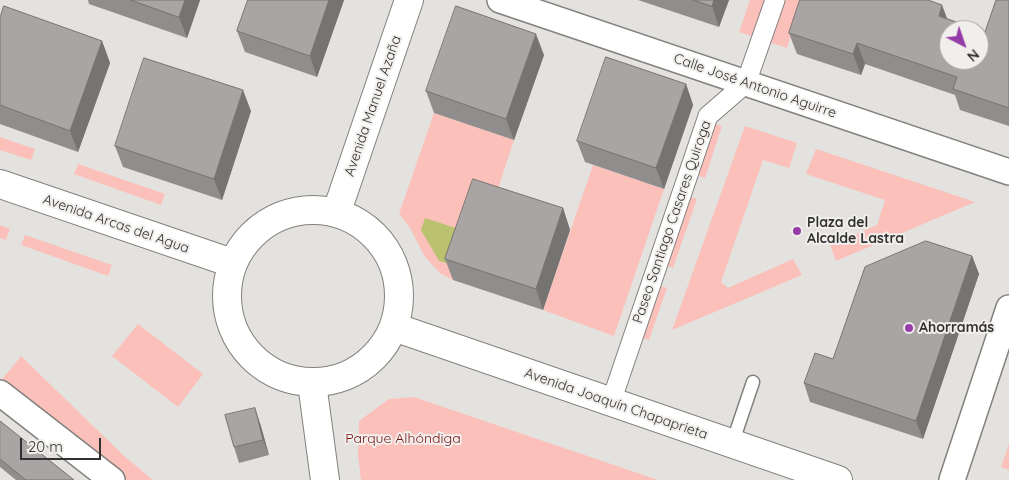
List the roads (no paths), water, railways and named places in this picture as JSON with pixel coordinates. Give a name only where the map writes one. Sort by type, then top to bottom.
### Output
[{"type":"street","name":"Avenida Manuel Azaña","points":[[337,211],[409,0]]},
{"type":"street","name":"Calle José Antonio Aguirre","points":[[500,0],[1009,172]]},
{"type":"street","name":"Paseo Santiago Casares Quiroga","points":[[611,402],[708,116],[746,83],[775,0]]},
{"type":"street","name":"Avenida Arcas del Agua","points":[[0,184],[232,263]]},
{"type":"street","points":[[310,210],[337,211],[360,223],[381,243],[395,268],[400,296],[394,327],[382,348],[363,367],[339,379],[312,383],[284,379],[259,365],[240,344],[229,319],[226,291],[232,263],[245,242],[263,225],[285,214],[310,210]]},
{"type":"street","points":[[952,480],[1009,308]]},
{"type":"street","name":"Avenida Joaquín Chapaprieta","points":[[394,327],[838,480]]},
{"type":"street","points":[[312,383],[325,480]]},
{"type":"street","points":[[0,393],[112,480]]},
{"type":"lane","points":[[732,444],[753,382]]},
{"type":"place","name":"Plaza del Alcalde Lastra","points":[[797,231]]},
{"type":"place","name":"Ahorramás","points":[[909,328]]},
{"type":"park label","name":"Parque Alhóndiga","points":[[403,439]]}]
